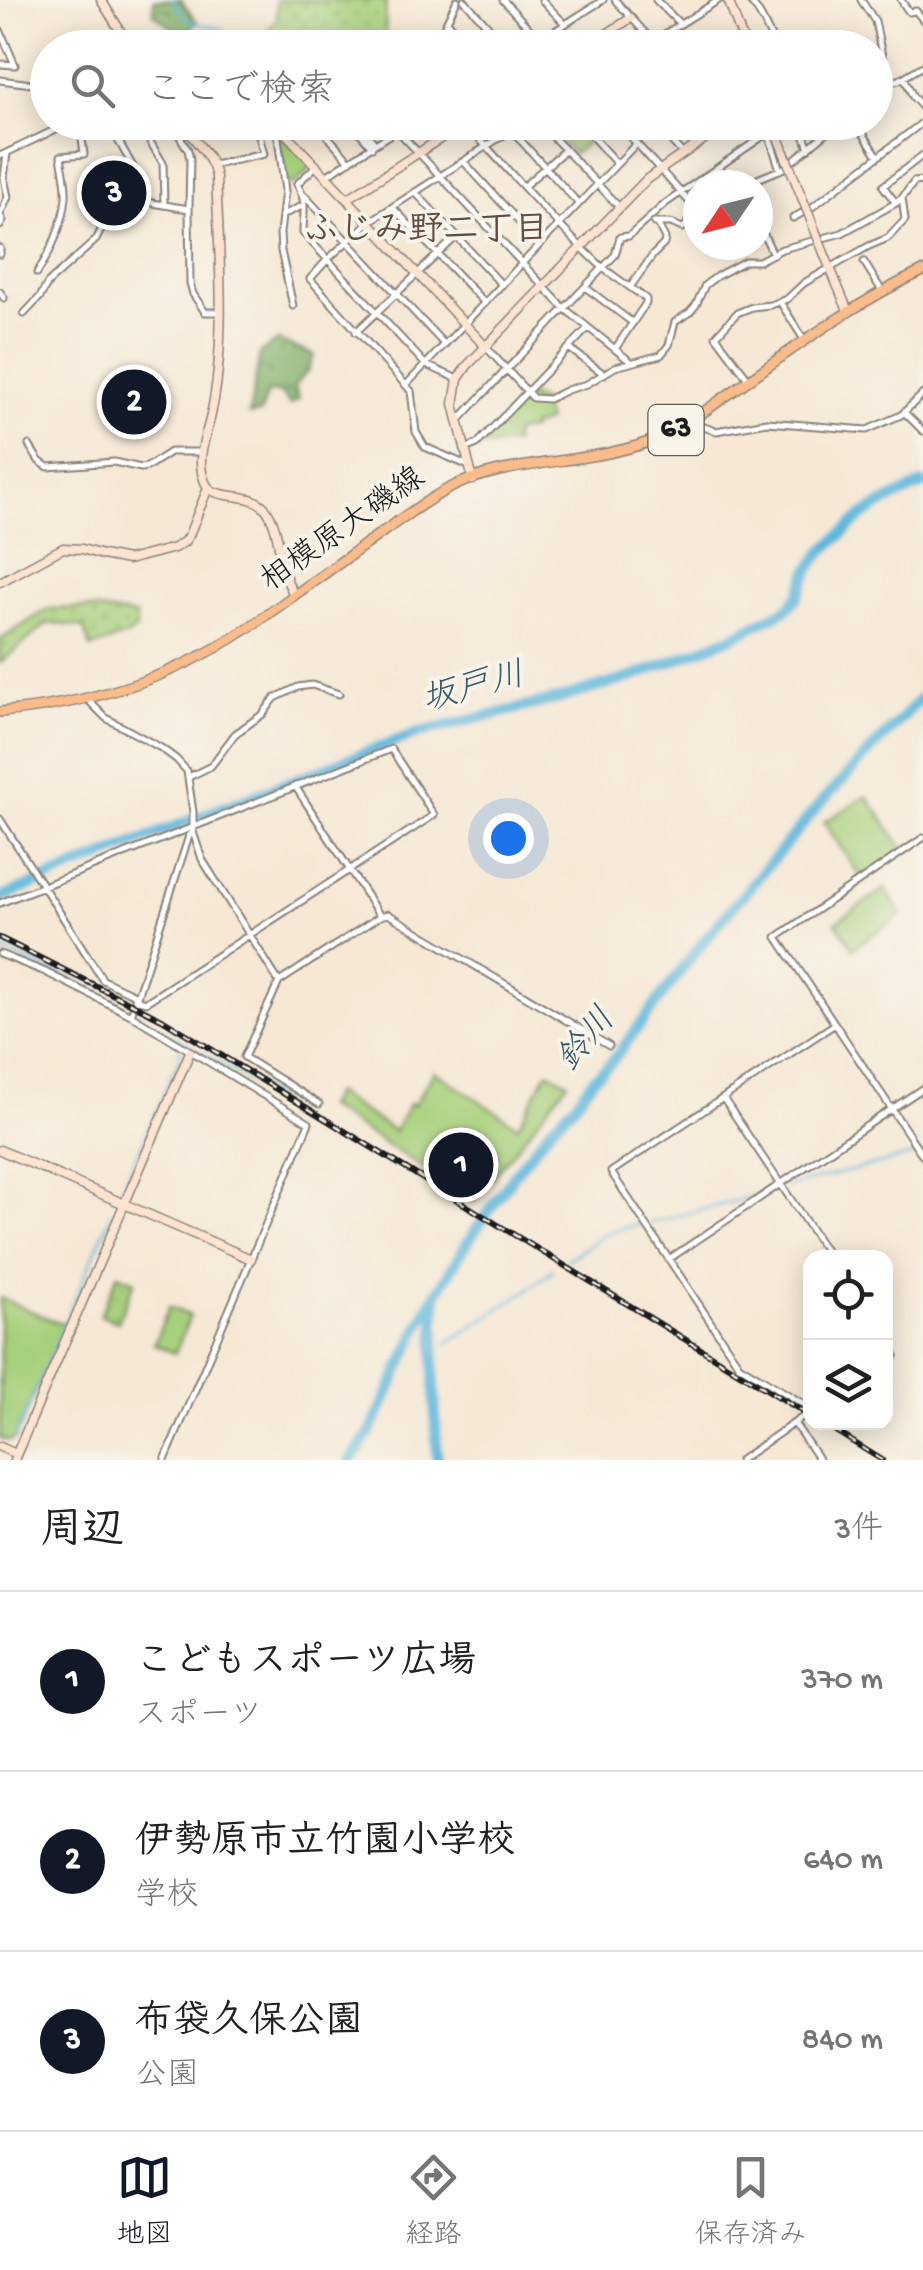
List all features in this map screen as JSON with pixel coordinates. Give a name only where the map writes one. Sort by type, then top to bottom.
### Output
[{"type":"main road","name":"相模原大磯線","points":[[0,712],[87,699],[186,664],[233,638],[451,487],[516,469],[640,445],[666,435],[848,311],[923,272]]},
{"type":"street","points":[[101,0],[120,30]]},
{"type":"street","points":[[445,30],[461,0],[490,30]]},
{"type":"street","points":[[502,0],[530,30]]},
{"type":"street","points":[[542,0],[565,24]]},
{"type":"street","points":[[556,30],[603,0]]},
{"type":"street","points":[[615,0],[643,30]]},
{"type":"street","points":[[656,0],[680,24]]},
{"type":"street","points":[[696,0],[704,8]]},
{"type":"street","points":[[670,30],[719,0]]},
{"type":"street","points":[[728,0],[739,30]]},
{"type":"street","points":[[861,0],[877,30]]},
{"type":"street","points":[[902,0],[909,12],[916,11],[923,20]]},
{"type":"street","points":[[751,1],[766,30]]},
{"type":"street","points":[[613,30],[632,18]]},
{"type":"street","points":[[447,21],[455,30]]},
{"type":"street","points":[[0,30],[15,64],[0,64]]},
{"type":"street","points":[[893,81],[923,66]]},
{"type":"street","points":[[904,78],[923,108]]},
{"type":"street","points":[[0,80],[30,84]]},
{"type":"street","points":[[793,218],[923,122]]},
{"type":"street","points":[[0,226],[8,197],[4,155],[39,140]]},
{"type":"street","points":[[37,273],[47,258],[63,214],[66,196],[61,156],[84,154],[82,140]]},
{"type":"street","points":[[118,140],[137,174],[136,200]]},
{"type":"street","points":[[149,140],[163,163],[164,205]]},
{"type":"street","points":[[182,140],[190,160],[190,283],[205,312],[220,312]]},
{"type":"street","points":[[0,582],[63,548],[128,560],[174,548],[190,535],[208,488],[200,452],[214,396],[220,312],[214,166],[196,140]]},
{"type":"street","points":[[214,166],[264,154],[260,140]]},
{"type":"street","points":[[278,140],[284,191],[280,233],[294,306]]},
{"type":"street","points":[[291,140],[533,398],[549,399],[615,366],[660,355],[666,351],[675,322],[696,304],[705,285],[736,265],[760,260]]},
{"type":"street","points":[[331,140],[350,161]]},
{"type":"street","points":[[368,140],[373,146]]},
{"type":"street","points":[[370,140],[373,146]]},
{"type":"street","points":[[326,176],[382,140]]},
{"type":"street","points":[[406,140],[564,308],[631,362]]},
{"type":"street","points":[[347,199],[439,140]]},
{"type":"street","points":[[481,140],[581,247],[646,299],[615,349]]},
{"type":"street","points":[[470,466],[420,442],[411,391],[310,279],[369,222],[495,140]]},
{"type":"street","points":[[520,140],[578,204]]},
{"type":"street","points":[[556,140],[619,206]]},
{"type":"street","points":[[595,140],[617,164]]},
{"type":"street","points":[[633,140],[681,192]]},
{"type":"street","points":[[670,140],[683,154]]},
{"type":"street","points":[[473,480],[454,404],[458,379],[619,206],[647,179],[704,140]]},
{"type":"street","points":[[458,420],[616,255],[620,237],[630,236],[681,192],[757,140]]},
{"type":"street","points":[[775,140],[780,170]]},
{"type":"street","points":[[778,140],[848,311]]},
{"type":"street","points":[[806,140],[809,148]]},
{"type":"street","points":[[773,173],[794,162],[818,140]]},
{"type":"street","points":[[868,140],[878,156]]},
{"type":"street","points":[[406,386],[636,144]]},
{"type":"street","points":[[524,186],[565,150]]},
{"type":"street","points":[[896,203],[883,186],[923,155]]},
{"type":"street","points":[[463,161],[540,244]]},
{"type":"street","points":[[316,166],[296,184],[445,345]]},
{"type":"street","points":[[773,254],[842,233],[896,203],[914,182],[923,181]]},
{"type":"street","points":[[302,192],[306,213],[303,234],[426,365],[458,379]]},
{"type":"street","points":[[415,192],[502,284]]},
{"type":"street","points":[[749,380],[716,336],[736,312],[780,302],[804,284],[888,238],[903,224],[902,198]]},
{"type":"street","points":[[24,314],[48,283],[96,240],[112,206],[136,200],[190,209]]},
{"type":"street","points":[[283,215],[304,205]]},
{"type":"street","points":[[392,207],[485,303]]},
{"type":"street","points":[[647,221],[683,228]]},
{"type":"street","points":[[631,286],[664,244],[665,238],[656,224]]},
{"type":"street","points":[[356,332],[457,236]]},
{"type":"street","points":[[864,262],[882,291]]},
{"type":"street","points":[[585,287],[633,322]]},
{"type":"street","points":[[780,302],[805,341]]},
{"type":"street","points":[[465,450],[477,444],[588,328]]},
{"type":"street","points":[[569,348],[604,374]]},
{"type":"street","points":[[688,422],[716,431],[767,422],[867,430],[905,412],[923,394]]},
{"type":"street","points":[[905,412],[923,431]]},
{"type":"street","points":[[29,445],[48,467],[114,462],[140,468],[170,452],[200,452]]},
{"type":"street","points":[[208,488],[220,494],[252,498],[264,507],[294,594]]},
{"type":"street","points":[[190,778],[211,766],[234,734],[263,714],[275,698],[298,686],[312,685],[339,694]]},
{"type":"street","points":[[87,699],[106,718],[176,758],[187,771],[202,860],[279,982]]},
{"type":"street","points":[[0,819],[44,886],[103,980],[146,1002],[434,815],[391,749],[194,829],[44,886],[0,903]]},
{"type":"street","points":[[296,786],[380,916]]},
{"type":"street","points":[[131,1015],[194,829]]},
{"type":"street","points":[[923,838],[777,936],[923,1156]]},
{"type":"street","points":[[318,1104],[244,1058],[279,982],[388,914],[608,1046]]},
{"type":"street","points":[[0,954],[131,1015],[310,1123],[165,1460]]},
{"type":"street","points":[[803,1406],[739,1366],[612,1172],[835,1024]]},
{"type":"street","points":[[0,1447],[15,1457],[190,1052]]},
{"type":"street","points":[[669,1258],[923,1088]]},
{"type":"street","points":[[722,1097],[825,1250]]},
{"type":"street","points":[[0,1150],[252,1259]]},
{"type":"street","points":[[740,1460],[803,1416]]},
{"type":"street","points":[[794,1423],[819,1460]]},
{"type":"green space","points":[[153,0],[182,0],[197,22],[190,30],[176,30],[154,14]]},
{"type":"green space","points":[[276,0],[386,0],[385,30],[268,30],[277,20]]},
{"type":"green space","points":[[279,140],[289,140],[311,168],[295,184],[286,185]]},
{"type":"green space","points":[[560,140],[590,140],[573,154]]},
{"type":"green space","points":[[278,341],[314,355],[308,371],[294,386],[299,399],[290,405],[282,394],[268,392],[261,413],[249,415],[260,353]]},
{"type":"green space","points":[[527,395],[545,403],[547,422],[516,432],[514,444],[482,447],[482,444]]},
{"type":"green space","points":[[86,608],[136,616],[136,629],[91,648],[83,627],[48,623],[0,663],[0,640],[48,609]]},
{"type":"green space","points":[[867,796],[904,850],[861,878],[824,822]]},
{"type":"green space","points":[[885,889],[902,915],[853,948],[836,922]]},
{"type":"green space","points":[[434,1071],[518,1126],[548,1071],[568,1082],[475,1200],[326,1107],[334,1093],[394,1131]]},
{"type":"green space","points":[[118,1274],[135,1281],[117,1322],[100,1315]]},
{"type":"green space","points":[[0,1298],[64,1325],[15,1439],[8,1441],[0,1438]]},
{"type":"green space","points":[[169,1307],[190,1316],[175,1353],[154,1344]]},
{"type":"waterway","points":[[172,0],[190,22],[222,30]]},
{"type":"waterway","name":"坂戸川","points":[[0,898],[417,733],[636,676],[732,637],[787,609],[822,552],[864,515],[923,484]]},
{"type":"waterway","name":"鈴川","points":[[351,1460],[370,1433],[428,1308],[513,1176],[552,1126],[611,1063],[703,942],[819,805],[923,696]]},
{"type":"waterway","points":[[0,950],[79,982],[285,1101]]},
{"type":"waterway","points":[[122,1189],[181,1055],[179,1048]]},
{"type":"waterway","points":[[786,1187],[918,1154]]},
{"type":"waterway","points":[[650,1223],[754,1196]]},
{"type":"waterway","points":[[15,1438],[112,1213]]},
{"type":"waterway","points":[[567,1260],[608,1232],[641,1224]]},
{"type":"waterway","points":[[447,1343],[553,1270]]},
{"type":"waterway","points":[[436,1294],[437,1460]]},
{"type":"railway","points":[[0,938],[162,1019],[803,1412]]},
{"type":"railway","points":[[834,1430],[882,1460]]},
{"type":"place","name":"布袋久保公園","points":[[114,193]]},
{"type":"place","name":"伊勢原市立竹園小学校","points":[[134,402]]},
{"type":"place","name":"こどもスポーツ広場","points":[[461,1165]]},
{"type":"district","name":"ふじみ野二丁目","points":[[426,232]]}]
